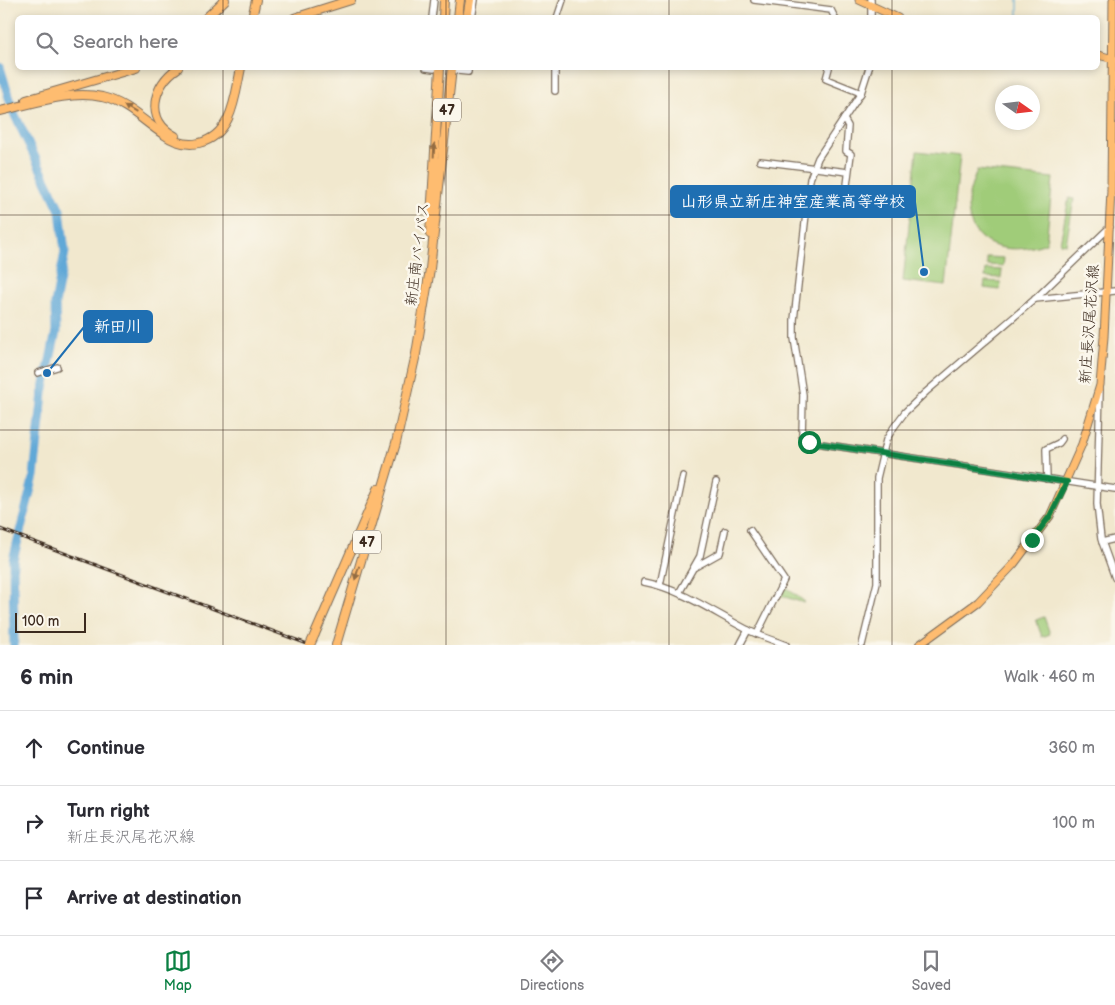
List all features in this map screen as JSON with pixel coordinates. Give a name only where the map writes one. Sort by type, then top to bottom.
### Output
[{"type":"highway","points":[[209,15],[225,0]]},
{"type":"highway","points":[[248,15],[251,0]]},
{"type":"highway","points":[[253,15],[256,0]]},
{"type":"highway","points":[[304,15],[351,0]]},
{"type":"highway","points":[[316,15],[355,0]]},
{"type":"highway","points":[[443,15],[444,0]]},
{"type":"highway","points":[[458,15],[460,0]]},
{"type":"highway","points":[[468,15],[470,0]]},
{"type":"highway","points":[[0,110],[31,101],[113,70]]},
{"type":"highway","points":[[42,96],[129,70]]},
{"type":"highway","points":[[176,70],[159,86],[155,98],[155,111],[166,130],[177,137],[190,139],[208,135],[222,121],[228,106],[237,70]]},
{"type":"highway","points":[[31,101],[74,96],[101,97],[131,110],[169,138],[183,143],[197,143],[210,138],[225,124],[231,111],[241,70]]},
{"type":"highway","points":[[429,269],[437,70]]},
{"type":"highway","points":[[429,269],[456,70]]},
{"type":"highway","name":"47","points":[[429,269],[442,153],[456,70]]},
{"type":"highway","name":"新庄南バイパス","points":[[395,442],[414,354],[429,269]]},
{"type":"highway","name":"47","points":[[310,645],[374,502],[395,442]]},
{"type":"highway","name":"47","points":[[337,643],[395,442]]},
{"type":"main road","points":[[859,0],[892,15]]},
{"type":"main road","name":"新庄長沢尾花沢線","points":[[919,645],[978,602],[1014,564],[1050,516],[1067,482],[1082,444],[1100,385],[1111,291],[1110,200],[1113,190],[1113,0]]},
{"type":"main road","points":[[1100,56],[1113,58]]},
{"type":"street","points":[[432,15],[434,0]]},
{"type":"street","points":[[472,15],[475,0]]},
{"type":"street","points":[[558,15],[563,0]]},
{"type":"street","points":[[754,0],[831,10],[834,15]]},
{"type":"street","points":[[555,91],[556,70]]},
{"type":"street","points":[[828,70],[826,79],[860,93]]},
{"type":"street","points":[[868,70],[860,93],[827,143],[815,168],[807,198],[794,320],[795,345],[803,395],[802,436],[809,442],[882,455],[1115,489]]},
{"type":"street","points":[[844,119],[848,126],[846,151],[850,154],[844,208]]},
{"type":"street","points":[[760,161],[848,172]]},
{"type":"street","points":[[1110,200],[1115,213]]},
{"type":"street","points":[[862,645],[877,583],[877,478],[886,440],[905,412],[1036,299],[1110,227]]},
{"type":"street","points":[[1036,299],[1111,291]]},
{"type":"street","points":[[38,373],[56,367]]},
{"type":"street","points":[[1100,385],[1096,487],[1102,542],[1115,578]]},
{"type":"street","points":[[1047,479],[1046,449],[1059,443],[1062,439]]},
{"type":"street","points":[[660,585],[683,476]]},
{"type":"street","points":[[679,593],[700,556],[716,482]]},
{"type":"street","points":[[695,567],[720,553],[725,530]]},
{"type":"street","points":[[750,530],[784,580],[757,634]]},
{"type":"street","points":[[1102,542],[1115,539]]},
{"type":"street","points":[[644,582],[660,585],[679,593],[748,630],[786,645]]},
{"type":"street","points":[[740,645],[748,630]]},
{"type":"green space","points":[[917,151],[960,156],[946,286],[903,281]]},
{"type":"green space","points":[[977,170],[1053,178],[1046,243],[1034,247],[1008,249],[985,241],[977,233],[971,222],[968,198]]},
{"type":"green space","points":[[1069,198],[1074,199],[1066,244],[1060,243]]},
{"type":"green space","points":[[987,257],[1004,258],[1003,266],[987,265]]},
{"type":"green space","points":[[986,269],[1002,270],[1001,278],[985,277]]},
{"type":"green space","points":[[985,281],[1001,282],[1000,290],[984,288]]},
{"type":"green space","points":[[784,586],[805,602],[779,595]]},
{"type":"green space","points":[[1044,617],[1050,634],[1042,637],[1036,620]]},
{"type":"waterway","points":[[1018,0],[1018,15]]},
{"type":"waterway","points":[[0,67],[13,111],[60,210],[65,252],[55,304],[56,332],[43,393],[34,476],[13,560],[14,645]]},
{"type":"railway","points":[[0,529],[310,645]]},
{"type":"place","name":"山形県立新庄神室産業高等学校","points":[[924,272]]},
{"type":"place","name":"新田川","points":[[47,373]]},
{"type":"route","points":[[809,442],[882,455],[1067,482],[1050,516],[1032,540]]}]
